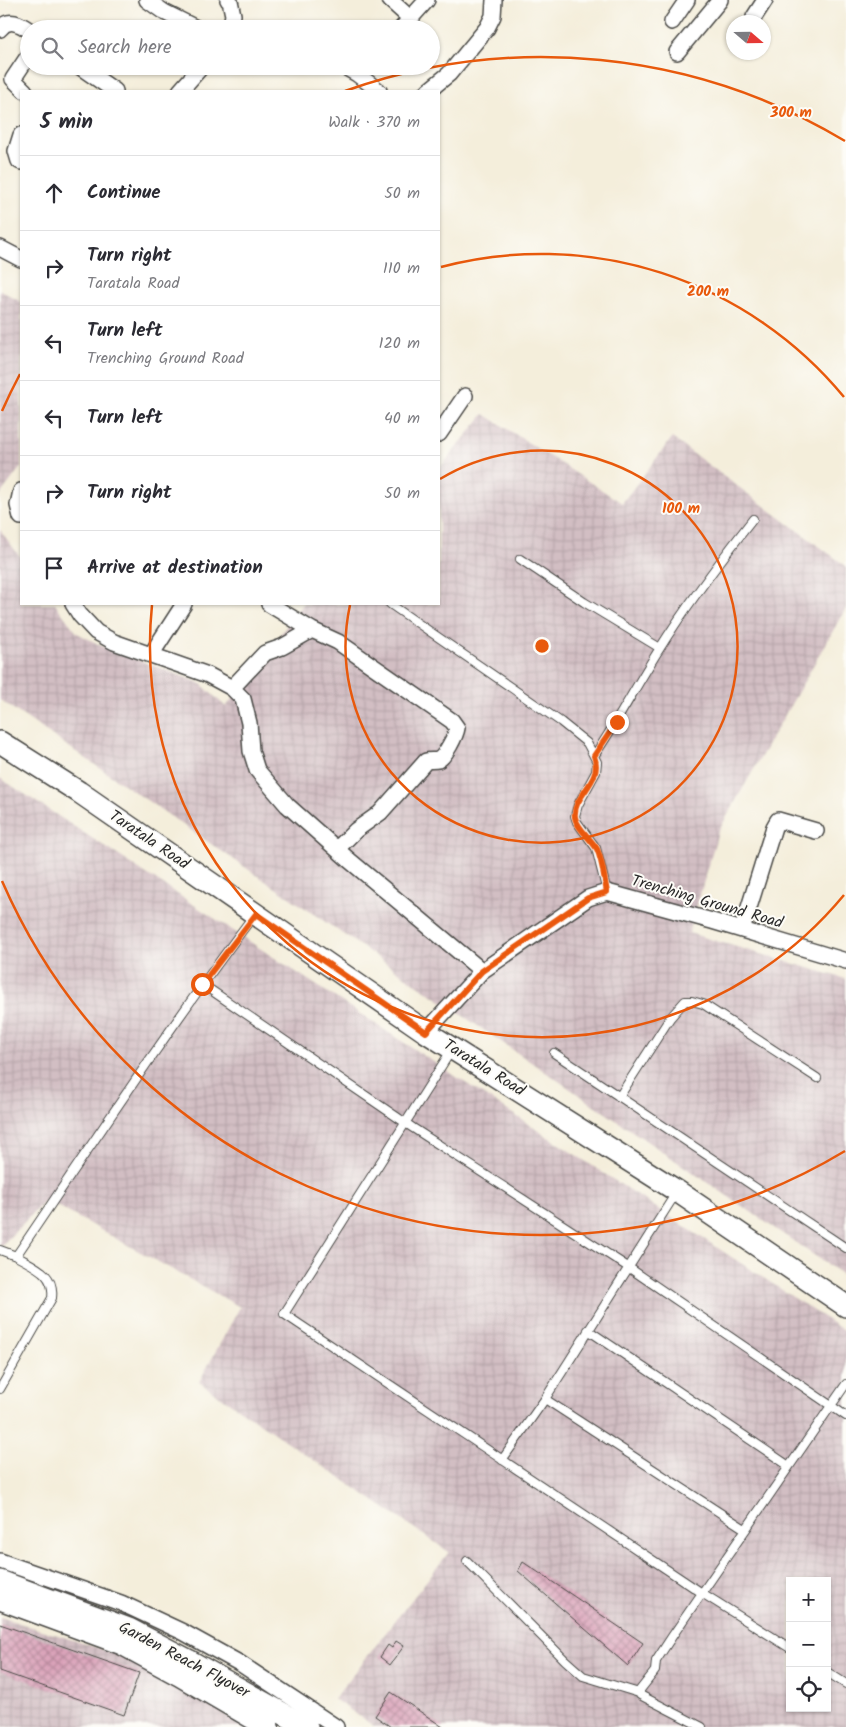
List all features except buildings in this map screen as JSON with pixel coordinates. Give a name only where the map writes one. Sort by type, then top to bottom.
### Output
[{"type":"street","points":[[147,0],[180,20]]},
{"type":"street","points":[[228,0],[230,2],[232,20]]},
{"type":"street","points":[[390,0],[403,20]]},
{"type":"street","points":[[410,20],[427,0]]},
{"type":"street","points":[[429,90],[449,74],[487,28],[493,16],[494,0]]},
{"type":"street","points":[[672,22],[687,0]]},
{"type":"street","points":[[677,52],[720,0]]},
{"type":"street","points":[[755,15],[765,0]]},
{"type":"street","points":[[0,29],[7,22],[14,22],[20,25]]},
{"type":"street","points":[[20,68],[13,79],[24,90]]},
{"type":"street","points":[[92,75],[114,90]]},
{"type":"street","points":[[181,90],[194,75]]},
{"type":"street","points":[[365,75],[377,90]]},
{"type":"street","points":[[20,138],[16,152],[20,162]]},
{"type":"street","points":[[0,248],[20,258]]},
{"type":"street","points":[[440,433],[465,396]]},
{"type":"street","points":[[20,496],[18,505],[20,513]]},
{"type":"street","points":[[74,605],[80,616],[96,632],[114,642],[208,675],[232,688],[242,699],[248,723],[251,751],[257,770],[287,805],[482,971]]},
{"type":"street","points":[[152,655],[183,605]]},
{"type":"street","points":[[271,605],[312,630],[338,642],[452,721],[457,728],[443,756],[439,759],[426,761],[380,812],[356,830],[337,849]]},
{"type":"street","points":[[232,688],[265,653],[282,647],[312,630]]},
{"type":"street","name":"Taratala Road","points":[[0,742],[79,792],[426,1032],[677,1191],[846,1306]]},
{"type":"street","points":[[742,930],[774,827],[778,820],[816,832]]},
{"type":"street","name":"Trenching Ground Road","points":[[426,1032],[482,971],[588,898],[607,892],[846,961]]},
{"type":"street","points":[[0,1562],[122,1603],[183,1632],[241,1664],[336,1727]]},
{"type":"street","name":"Garden Reach Flyover","points":[[0,1581],[129,1629],[262,1716]]},
{"type":"street","name":"Garden Reach Flyover","points":[[0,1599],[122,1644],[262,1716],[307,1727]]},
{"type":"lane","points":[[594,756],[617,722],[660,648],[714,569],[753,518]]},
{"type":"lane","points":[[520,559],[584,602],[660,648]]},
{"type":"lane","points":[[391,605],[561,722],[587,743],[597,762],[596,772],[578,805],[575,816],[577,822],[596,848],[607,892]]},
{"type":"lane","points":[[16,1256],[159,1044],[256,914]]},
{"type":"lane","points":[[202,984],[405,1122],[628,1267],[846,1416]]},
{"type":"lane","points":[[619,1097],[670,1018],[685,1001],[703,1004],[817,1078]]},
{"type":"lane","points":[[453,1049],[284,1314],[702,1593],[786,1646]]},
{"type":"lane","points":[[554,1053],[846,1248]]},
{"type":"lane","points":[[502,1460],[545,1399],[677,1191]]},
{"type":"lane","points":[[0,1250],[16,1256],[48,1275],[54,1287],[52,1298],[0,1389]]},
{"type":"lane","points":[[588,1330],[789,1466]]},
{"type":"lane","points":[[639,1693],[655,1671],[656,1661],[846,1384]]},
{"type":"lane","points":[[545,1399],[746,1529]]},
{"type":"lane","points":[[467,1560],[583,1676],[639,1693],[702,1727]]},
{"type":"lane","points":[[831,1675],[846,1684]]},
{"type":"shaded area","points":[[0,290],[20,301],[20,468],[0,495]]},
{"type":"shaded area","points":[[484,414],[622,503],[672,438],[846,566],[846,608],[718,832],[689,933],[846,979],[846,1277],[0,700],[0,530],[20,557],[20,605],[56,605],[77,633],[104,647],[200,683],[226,707],[302,605],[440,605],[440,468]]},
{"type":"shaded area","points":[[0,778],[846,1332],[846,1727],[375,1727],[334,1699],[449,1552],[199,1382],[240,1307],[46,1200],[0,1247]]},
{"type":"shaded area","points":[[0,1617],[149,1664],[245,1727],[0,1727]]},
{"type":"route","points":[[202,984],[256,914],[426,1032],[482,971],[588,898],[607,892],[600,857],[575,816],[578,805],[596,772],[597,762],[594,756],[617,722]]}]
